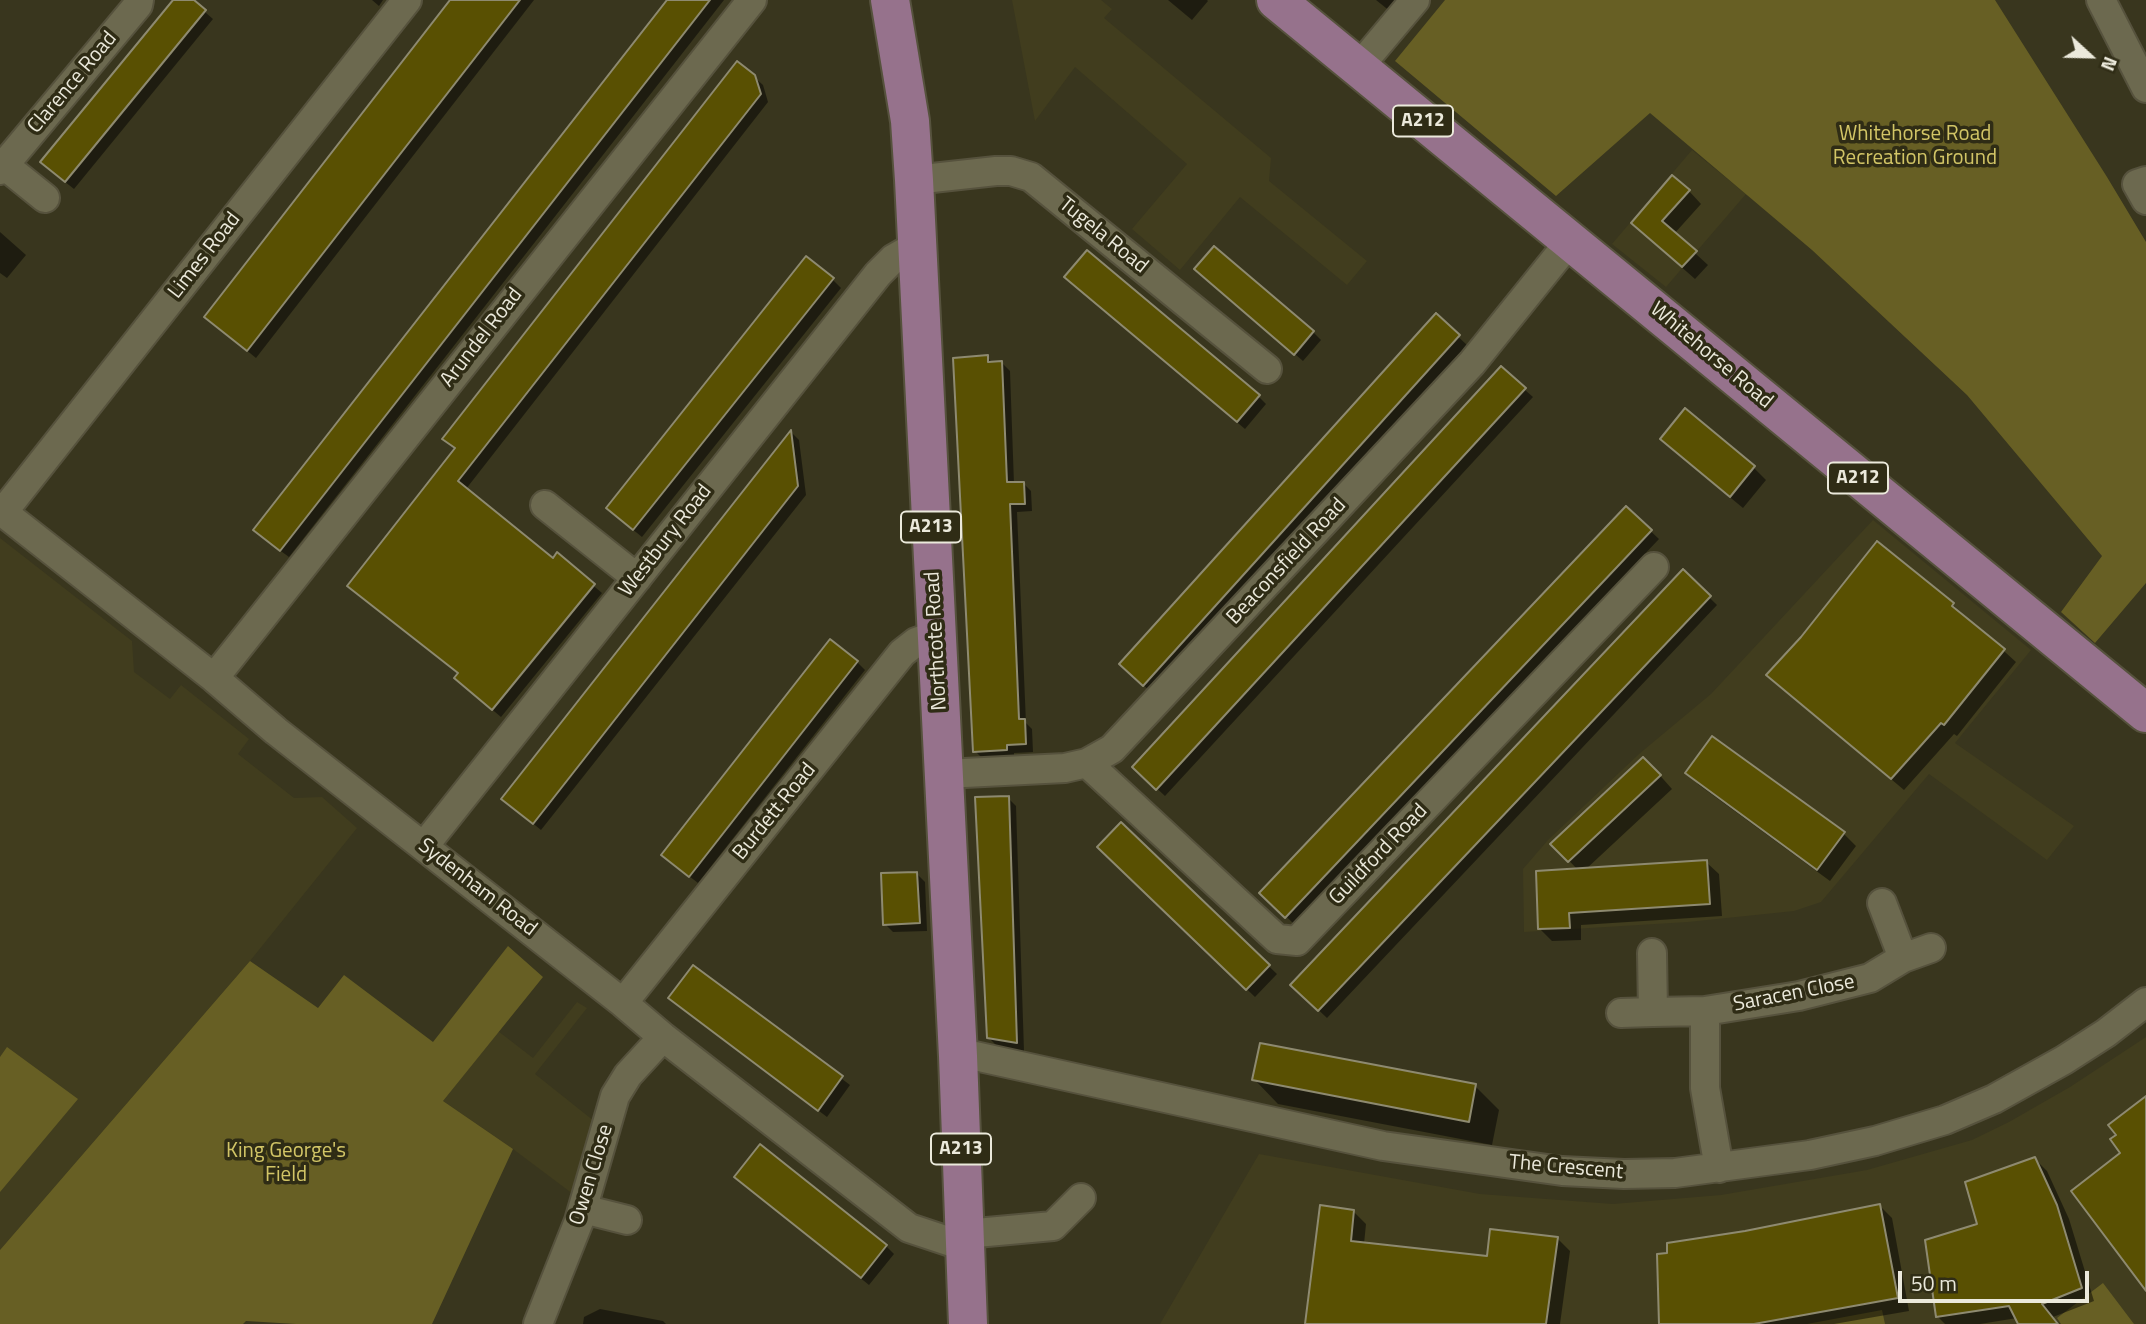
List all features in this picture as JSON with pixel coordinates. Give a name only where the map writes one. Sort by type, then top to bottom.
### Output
[{"type":"main road","name":"Northcote Road","points":[[890,0],[910,121],[914,180],[965,1238]]},
{"type":"main road","name":"Whitehorse Road","points":[[1276,0],[2146,713]]},
{"type":"main road","name":"A213","points":[[965,1238],[968,1324]]},
{"type":"street","name":"Clarence Road","points":[[45,198],[2,168],[138,5],[139,0]]},
{"type":"street","name":"Limes Road","points":[[1,511],[407,0]]},
{"type":"street","name":"Arundel Road","points":[[214,678],[752,0]]},
{"type":"street","points":[[1358,68],[1415,0]]},
{"type":"street","points":[[2101,0],[2146,88]]},
{"type":"street","name":"Tugela Road","points":[[914,180],[996,171],[1011,171],[1031,177],[1267,369]]},
{"type":"street","points":[[2146,181],[2137,184],[2146,200]]},
{"type":"street","name":"Beaconsfield Road","points":[[944,774],[1065,768],[1087,763],[1112,750],[1472,363],[1571,240]]},
{"type":"street","name":"Westbury Road","points":[[424,846],[878,274],[892,259],[918,248]]},
{"type":"street","points":[[545,505],[637,578]]},
{"type":"street","name":"Sydenham Road","points":[[1,511],[663,1037],[909,1227],[951,1242],[1053,1226],[1081,1198]]},
{"type":"street","name":"Guildford Road","points":[[1087,763],[1277,939],[1297,941],[1654,567]]},
{"type":"street","name":"Burdett Road","points":[[623,1003],[902,653],[916,642],[936,635]]},
{"type":"street","points":[[1882,903],[1903,958]]},
{"type":"street","name":"Saracen Close","points":[[1621,1013],[1705,1011],[1800,996],[1851,984],[1881,973],[1903,958],[1931,948]]},
{"type":"street","points":[[1653,953],[1653,1012]]},
{"type":"street","name":"The Crescent","points":[[958,1056],[975,1056],[1306,1131],[1409,1150],[1562,1171],[1675,1173],[1810,1155],[1875,1141],[1945,1120],[1994,1099],[2064,1060],[2106,1033],[2146,1002]]},
{"type":"street","name":"Saracen Close","points":[[1705,1011],[1705,1088],[1718,1168]]},
{"type":"street","name":"Owen Close","points":[[538,1324],[583,1209],[615,1096],[628,1075],[663,1037]]},
{"type":"street","points":[[583,1209],[627,1220]]},
{"type":"shaded area","points":[[1012,0],[1101,0],[1112,9],[1104,18],[1271,158],[1269,181],[1367,261],[1347,285],[1240,197],[1180,270],[1132,229],[1187,164],[1075,67],[1035,121]]},
{"type":"shaded area","points":[[1692,150],[1746,194],[1666,287],[1612,244]]},
{"type":"shaded area","points":[[1873,520],[2031,650],[1955,743],[2074,826],[2047,860],[1929,774],[1821,902],[1794,911],[1688,922],[1524,932],[1523,869],[1548,840],[1639,754],[1711,694]]},
{"type":"shaded area","points":[[0,538],[132,641],[134,672],[170,699],[181,685],[249,739],[238,754],[294,798],[322,797],[357,828],[250,961],[0,1250]]},
{"type":"shaded area","points":[[577,1002],[587,1008],[535,1074],[594,1121],[573,1194],[443,1101],[498,1031],[533,1058]]},
{"type":"shaded area","points":[[2146,1037],[2146,1324],[1160,1324],[1259,1154],[1480,1194],[1613,1204],[1721,1195],[1867,1170],[1972,1140],[2070,1087]]},
{"type":"green space","name":"Whitehorse Road Recreation Ground","points":[[1445,0],[1995,0],[2146,242],[2146,583],[2095,643],[2061,612],[2102,556],[1967,395],[1812,250],[1650,113],[1556,196],[1395,61]]},
{"type":"green space","name":"King George's Field","points":[[508,946],[543,977],[443,1101],[513,1149],[432,1324],[296,1324],[246,1321],[243,1324],[0,1324],[0,1250],[250,961],[318,1008],[344,975],[433,1042]]},
{"type":"green space","points":[[7,1047],[78,1099],[0,1192],[0,1057]]},
{"type":"green space","points":[[2103,1283],[2134,1324],[2061,1324],[2057,1318]]},
{"type":"green space","points":[[1882,1310],[1885,1324],[1807,1324]]},
{"type":"building","points":[[173,0],[194,0],[206,10],[65,182],[40,162]]},
{"type":"building","points":[[450,0],[520,0],[247,351],[204,317]]},
{"type":"building","points":[[667,0],[710,0],[280,551],[253,530]]},
{"type":"building","points":[[737,61],[755,75],[761,94],[458,481],[553,558],[557,552],[595,584],[492,710],[454,678],[458,673],[347,586],[455,448],[442,439]]},
{"type":"building","points":[[1672,175],[1690,190],[1662,221],[1697,251],[1682,267],[1631,223]]},
{"type":"building","points":[[1214,246],[1314,331],[1294,355],[1194,269]]},
{"type":"building","points":[[1087,250],[1260,395],[1237,422],[1064,277]]},
{"type":"building","points":[[806,256],[834,278],[633,530],[606,508]]},
{"type":"building","points":[[1436,313],[1460,335],[1143,686],[1119,664]]},
{"type":"building","points":[[988,355],[988,362],[1002,361],[1007,482],[1024,482],[1025,504],[1010,504],[1019,719],[1025,719],[1026,744],[1007,745],[1007,750],[973,752],[953,358]]},
{"type":"building","points":[[1501,366],[1526,388],[1156,790],[1132,767]]},
{"type":"building","points":[[1685,408],[1755,466],[1730,497],[1660,439]]},
{"type":"building","points":[[791,430],[798,486],[533,824],[501,799]]},
{"type":"building","points":[[1626,506],[1652,530],[1285,918],[1259,893]]},
{"type":"building","points":[[1877,541],[1954,603],[1952,606],[2005,649],[1944,725],[1941,723],[1891,779],[1766,675],[1801,637]]},
{"type":"building","points":[[1683,569],[1711,596],[1318,1011],[1290,985]]},
{"type":"building","points":[[830,639],[858,661],[689,877],[661,855]]},
{"type":"building","points":[[1712,736],[1845,832],[1817,870],[1685,773]]},
{"type":"building","points":[[1643,757],[1661,775],[1568,862],[1550,844]]},
{"type":"building","points":[[1009,796],[1017,1043],[987,1038],[975,797]]},
{"type":"building","points":[[1121,822],[1270,965],[1246,990],[1097,847]]},
{"type":"building","points":[[1707,860],[1710,904],[1569,913],[1570,928],[1538,929],[1536,871]]},
{"type":"building","points":[[917,872],[920,923],[883,925],[881,873]]},
{"type":"building","points":[[693,965],[843,1076],[818,1111],[668,998]]},
{"type":"building","points":[[1260,1043],[1476,1084],[1469,1122],[1252,1080]]},
{"type":"building","points":[[2146,1096],[2146,1291],[2071,1191],[2120,1153],[2110,1139],[2116,1135],[2108,1125]]},
{"type":"building","points":[[760,1144],[887,1245],[861,1278],[734,1177]]},
{"type":"building","points":[[2035,1157],[2057,1205],[2082,1288],[2042,1304],[2058,1324],[2018,1324],[2009,1306],[1936,1317],[1925,1240],[1977,1224],[1965,1182]]},
{"type":"building","points":[[1880,1204],[1898,1298],[1754,1324],[1659,1324],[1657,1254],[1667,1253],[1667,1243],[1745,1231]]},
{"type":"building","points":[[1320,1205],[1354,1210],[1351,1241],[1487,1256],[1490,1229],[1558,1237],[1546,1324],[1305,1324]]}]
